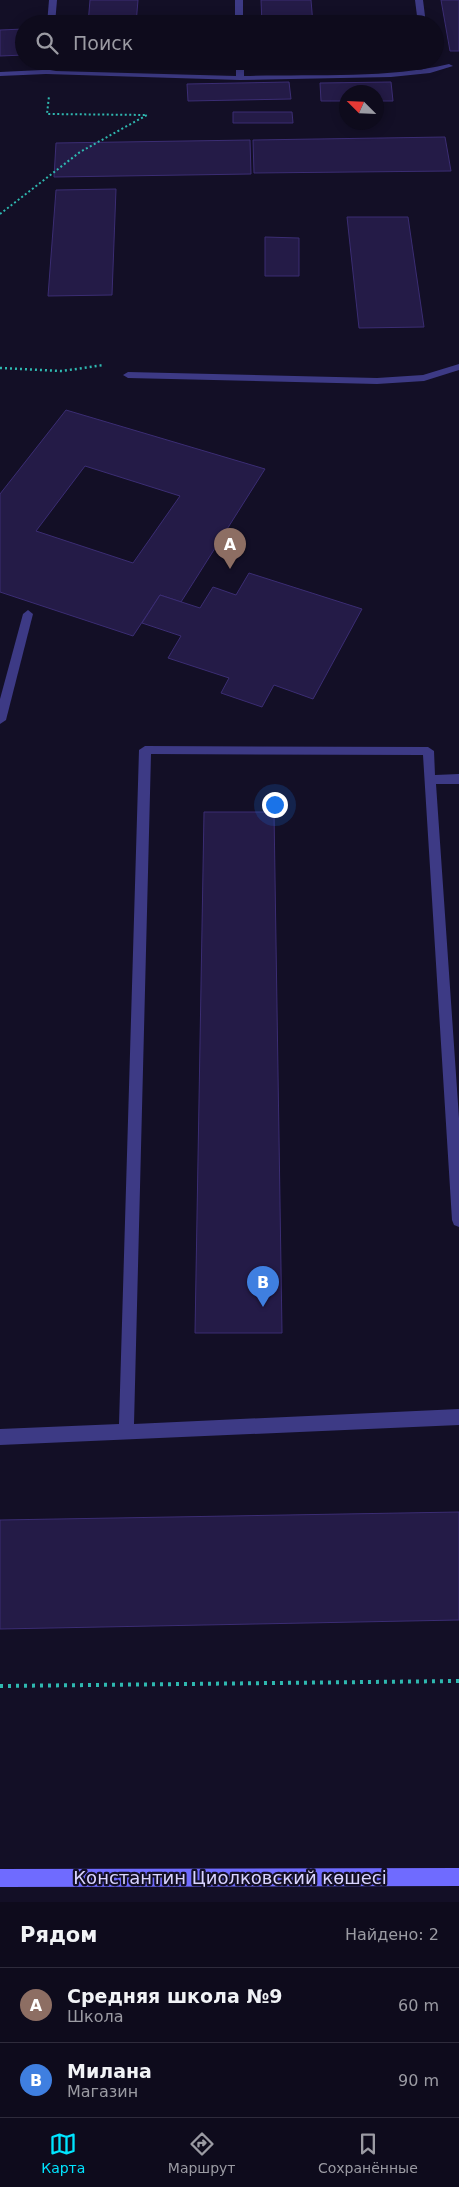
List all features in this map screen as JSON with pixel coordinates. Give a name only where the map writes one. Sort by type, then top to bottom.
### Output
[{"type":"street","name":"Константин Циолковский көшесі","points":[[0,1878],[459,1877]]},
{"type":"lane","points":[[52,15],[53,0]]},
{"type":"lane","points":[[239,0],[240,15]]},
{"type":"lane","points":[[419,0],[421,15]]},
{"type":"lane","points":[[444,67],[449,66]]},
{"type":"lane","points":[[240,70],[240,78]]},
{"type":"lane","points":[[0,74],[46,72],[240,78],[306,78],[391,75],[434,70]]},
{"type":"lane","points":[[128,375],[378,381],[424,378],[459,367]]},
{"type":"lane","points":[[0,720],[28,614]]},
{"type":"lane","points":[[126,1432],[145,750],[428,751],[459,1220]]},
{"type":"lane","points":[[431,780],[459,779]]},
{"type":"lane","points":[[0,1437],[459,1417]]},
{"type":"path","points":[[0,214],[80,152],[147,115],[47,114],[49,96],[56,73]]},
{"type":"path","points":[[0,368],[62,372],[107,364],[121,367],[128,375]]},
{"type":"path","points":[[0,1686],[459,1681]]},
{"type":"building","points":[[90,0],[138,0],[137,15],[89,15]]},
{"type":"building","points":[[261,0],[311,0],[312,15],[262,15]]},
{"type":"building","points":[[441,0],[459,0],[459,51],[450,51]]},
{"type":"building","points":[[15,29],[15,55],[0,56],[0,30]]},
{"type":"building","points":[[289,82],[291,99],[188,101],[187,84]]},
{"type":"building","points":[[391,82],[393,101],[384,101],[384,85],[339,85],[339,101],[321,101],[320,83]]},
{"type":"building","points":[[233,112],[292,112],[293,123],[233,123]]},
{"type":"building","points":[[445,137],[451,171],[254,173],[253,140]]},
{"type":"building","points":[[250,140],[251,174],[54,177],[56,143]]},
{"type":"building","points":[[116,189],[112,295],[48,296],[56,190]]},
{"type":"building","points":[[347,217],[408,217],[424,327],[359,328]]},
{"type":"building","points":[[265,237],[299,238],[299,276],[265,276]]},
{"type":"building","points":[[66,410],[265,469],[181,602],[160,595],[133,636],[0,592],[0,494]],"holes":[[[85,466],[180,496],[133,563],[36,531]]]},
{"type":"building","points":[[249,573],[362,609],[313,699],[274,685],[262,707],[221,693],[229,678],[168,658],[181,636],[142,623],[160,595],[200,608],[213,587],[236,595]]},
{"type":"building","points":[[204,812],[274,812],[282,1333],[195,1333]]},
{"type":"building","points":[[459,1512],[459,1620],[0,1629],[0,1520]]},
{"type":"place","name":"Средняя школа №9","points":[[230,569]]},
{"type":"place","name":"Милана","points":[[263,1307]]}]
